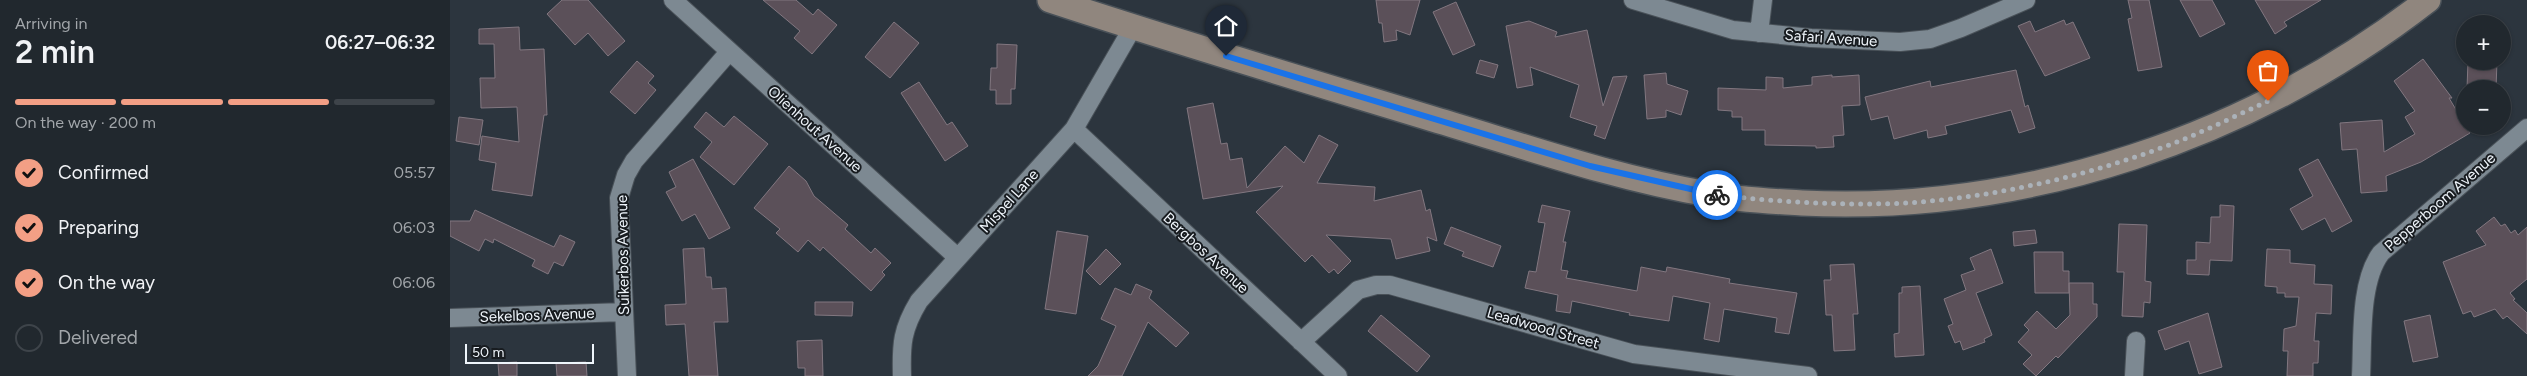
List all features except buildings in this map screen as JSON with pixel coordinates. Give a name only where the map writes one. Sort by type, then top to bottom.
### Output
[{"type":"street","name":"Olienhout Avenue","points":[[673,0],[958,258]]},
{"type":"street","points":[[1050,0],[1590,166],[1708,194],[1768,201],[1840,204],[1907,203],[1970,196],[2044,181],[2112,164],[2165,146],[2268,101],[2346,59],[2428,0]]},
{"type":"street","name":"Safari Avenue","points":[[1633,0],[1732,30],[1811,38],[1916,42],[1961,28],[2026,0]]},
{"type":"street","points":[[1759,33],[1763,0]]},
{"type":"street","name":"Mispel Lane","points":[[902,376],[901,343],[907,320],[919,301],[1074,129],[1133,27]]},
{"type":"street","name":"Suikerbos Avenue","points":[[627,376],[619,198],[626,175],[634,161],[729,52]]},
{"type":"street","name":"Pepperboom Avenue","points":[[2361,376],[2366,292],[2373,263],[2381,253],[2527,128]]},
{"type":"street","name":"Bergbos Avenue","points":[[1074,129],[1338,376]]},
{"type":"street","name":"Leadwood Street","points":[[1300,342],[1358,290],[1376,285],[1390,285],[1634,354],[1808,376]]},
{"type":"street","name":"Sekelbos Avenue","points":[[450,318],[624,312]]},
{"type":"street","points":[[2134,376],[2136,341]]},
{"type":"way so far","points":[[1717,195],[1768,201],[1840,204],[1907,203],[1970,196],[2044,181],[2112,164],[2182,140],[2268,101]]},
{"type":"route","points":[[1226,56],[1590,166],[1717,195]]}]
